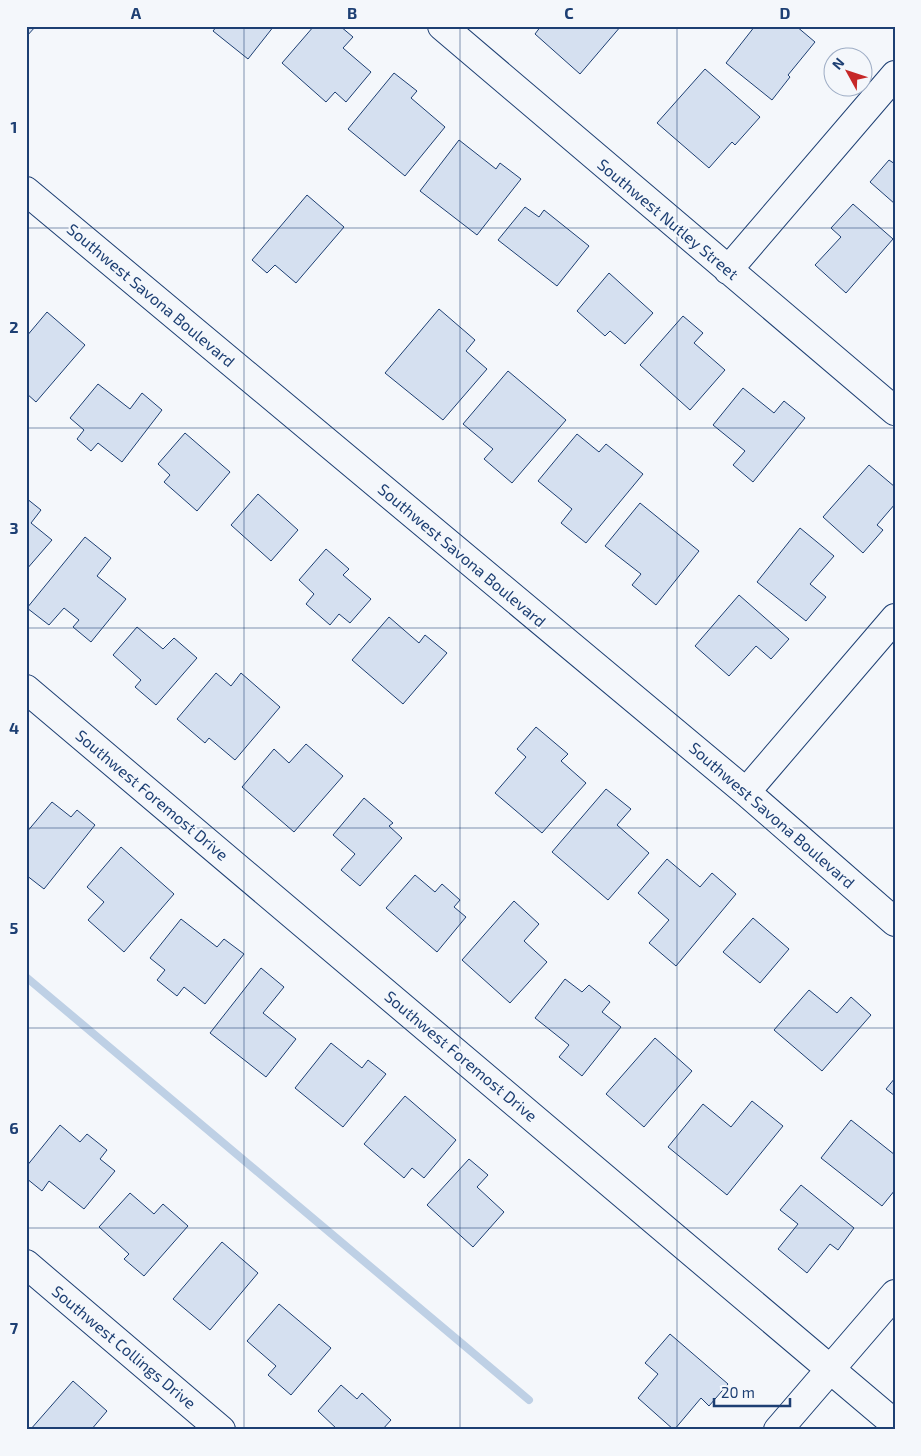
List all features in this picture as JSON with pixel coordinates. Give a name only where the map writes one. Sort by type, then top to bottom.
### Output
[{"type":"street","name":"Southwest Nutley Street","points":[[442,26],[895,411]]},
{"type":"street","points":[[728,270],[895,74]]},
{"type":"street","name":"Southwest Savona Boulevard","points":[[26,190],[746,792],[895,922]]},
{"type":"street","points":[[746,792],[895,618]]},
{"type":"street","name":"Southwest Foremost Drive","points":[[26,689],[895,1424]]},
{"type":"street","name":"Southwest Collings Drive","points":[[26,1264],[221,1430]]},
{"type":"street","points":[[778,1430],[895,1294]]},
{"type":"building","points":[[26,26],[36,26],[26,37]]},
{"type":"building","points":[[217,26],[274,26],[248,59],[213,31]]},
{"type":"building","points":[[314,26],[340,26],[353,37],[343,48],[371,72],[346,102],[335,92],[326,102],[282,63]]},
{"type":"building","points":[[541,26],[621,26],[580,74],[535,34]]},
{"type":"building","points":[[755,26],[796,26],[815,42],[788,75],[790,77],[772,100],[726,63]]},
{"type":"building","points":[[705,69],[760,117],[735,145],[732,142],[709,168],[657,123]]},
{"type":"building","points":[[394,73],[417,91],[411,98],[445,127],[405,176],[348,129]]},
{"type":"building","points":[[459,140],[496,169],[500,163],[521,179],[477,235],[420,191]]},
{"type":"building","points":[[889,160],[895,164],[895,204],[870,182]]},
{"type":"building","points":[[307,195],[344,227],[296,283],[275,265],[267,273],[252,260]]},
{"type":"building","points":[[853,204],[893,239],[846,293],[815,265],[841,237],[831,228]]},
{"type":"building","points":[[525,207],[539,217],[544,210],[589,246],[557,286],[498,240]]},
{"type":"building","points":[[609,273],[653,313],[625,344],[610,331],[605,336],[577,311]]},
{"type":"building","points":[[439,309],[475,340],[466,351],[487,369],[443,420],[385,373]]},
{"type":"building","points":[[47,312],[85,345],[36,402],[26,393],[26,337]]},
{"type":"building","points":[[683,316],[703,333],[694,343],[725,370],[690,410],[640,365]]},
{"type":"building","points":[[508,371],[566,420],[512,483],[484,459],[493,449],[463,424]]},
{"type":"building","points":[[98,384],[130,409],[142,393],[162,410],[122,462],[98,443],[91,451],[77,439],[84,430],[70,418]]},
{"type":"building","points":[[743,388],[774,413],[784,401],[805,418],[753,482],[733,465],[745,451],[713,425]]},
{"type":"building","points":[[185,433],[230,472],[197,511],[164,482],[170,475],[158,464]]},
{"type":"building","points":[[577,434],[599,452],[606,444],[643,474],[586,543],[561,523],[572,509],[538,481]]},
{"type":"building","points":[[869,465],[895,487],[895,504],[877,525],[883,530],[863,553],[823,517]]},
{"type":"building","points":[[258,494],[298,530],[271,561],[231,525]]},
{"type":"building","points":[[26,498],[41,510],[31,523],[52,540],[26,570]]},
{"type":"building","points":[[640,503],[699,551],[656,605],[632,585],[641,574],[605,546]]},
{"type":"building","points":[[800,528],[834,556],[810,584],[826,597],[806,621],[757,582]]},
{"type":"building","points":[[85,537],[111,558],[97,576],[126,599],[91,642],[73,627],[79,620],[64,608],[49,625],[27,608]]},
{"type":"building","points":[[326,549],[349,569],[343,575],[371,599],[350,623],[339,614],[330,625],[306,604],[314,594],[299,580]]},
{"type":"building","points":[[739,595],[789,639],[771,659],[756,646],[729,676],[695,646]]},
{"type":"building","points":[[389,617],[419,643],[425,635],[447,653],[403,704],[352,660]]},
{"type":"building","points":[[137,627],[163,649],[174,638],[197,658],[156,705],[135,687],[141,680],[113,655]]},
{"type":"building","points":[[216,673],[231,686],[241,673],[280,707],[235,760],[209,738],[205,743],[177,719]]},
{"type":"building","points":[[536,727],[568,754],[561,761],[586,783],[542,833],[495,793],[526,757],[517,749]]},
{"type":"building","points":[[306,744],[343,776],[294,832],[242,787],[274,749],[289,763]]},
{"type":"building","points":[[606,789],[631,809],[617,825],[649,853],[608,900],[552,852]]},
{"type":"building","points":[[364,798],[393,823],[389,826],[402,838],[360,886],[341,870],[355,854],[333,835]]},
{"type":"building","points":[[52,802],[71,817],[77,810],[95,825],[44,889],[26,875],[26,833]]},
{"type":"building","points":[[121,847],[174,894],[124,952],[88,920],[104,902],[87,887]]},
{"type":"building","points":[[667,859],[700,887],[712,873],[736,894],[676,966],[649,943],[669,920],[638,893]]},
{"type":"building","points":[[415,875],[435,892],[442,884],[460,900],[454,907],[466,917],[437,952],[386,908]]},
{"type":"building","points":[[514,901],[539,924],[524,941],[547,962],[510,1003],[462,960]]},
{"type":"building","points":[[753,918],[789,949],[760,983],[723,952]]},
{"type":"building","points":[[181,919],[217,947],[224,939],[244,954],[205,1004],[184,987],[177,996],[157,980],[165,970],[150,958]]},
{"type":"building","points":[[261,968],[284,987],[263,1013],[296,1039],[266,1077],[210,1033]]},
{"type":"building","points":[[565,979],[582,992],[589,985],[610,1002],[602,1012],[621,1027],[582,1076],[559,1057],[569,1045],[535,1018]]},
{"type":"building","points":[[809,990],[837,1013],[851,997],[871,1015],[822,1071],[774,1030]]},
{"type":"building","points":[[655,1038],[692,1071],[644,1127],[606,1094]]},
{"type":"building","points":[[331,1043],[362,1068],[368,1060],[386,1074],[343,1127],[295,1088]]},
{"type":"building","points":[[895,1078],[895,1096],[886,1089]]},
{"type":"building","points":[[405,1096],[456,1140],[424,1178],[412,1168],[404,1178],[364,1144]]},
{"type":"building","points":[[752,1101],[783,1126],[727,1195],[668,1147],[703,1104],[731,1127]]},
{"type":"building","points":[[851,1120],[895,1155],[895,1190],[882,1206],[821,1158]]},
{"type":"building","points":[[60,1125],[80,1142],[87,1134],[107,1150],[100,1159],[115,1171],[84,1209],[49,1181],[42,1191],[26,1178],[26,1167]]},
{"type":"building","points":[[469,1159],[488,1175],[477,1187],[504,1212],[473,1247],[427,1205]]},
{"type":"building","points":[[801,1185],[854,1228],[838,1250],[830,1244],[807,1273],[778,1249],[798,1224],[780,1210]]},
{"type":"building","points":[[130,1193],[154,1214],[163,1204],[188,1226],[144,1276],[124,1259],[129,1254],[99,1227]]},
{"type":"building","points":[[222,1242],[258,1273],[210,1330],[173,1299]]},
{"type":"building","points":[[279,1304],[331,1348],[291,1395],[268,1375],[276,1366],[247,1341]]},
{"type":"building","points":[[670,1334],[728,1384],[709,1406],[701,1398],[674,1430],[638,1398],[658,1374],[645,1363]]},
{"type":"building","points":[[73,1381],[107,1411],[91,1430],[30,1430]]},
{"type":"building","points":[[341,1385],[357,1399],[362,1393],[391,1420],[382,1430],[338,1430],[318,1411]]},
{"type":"waterway","points":[[26,977],[529,1400]]}]
